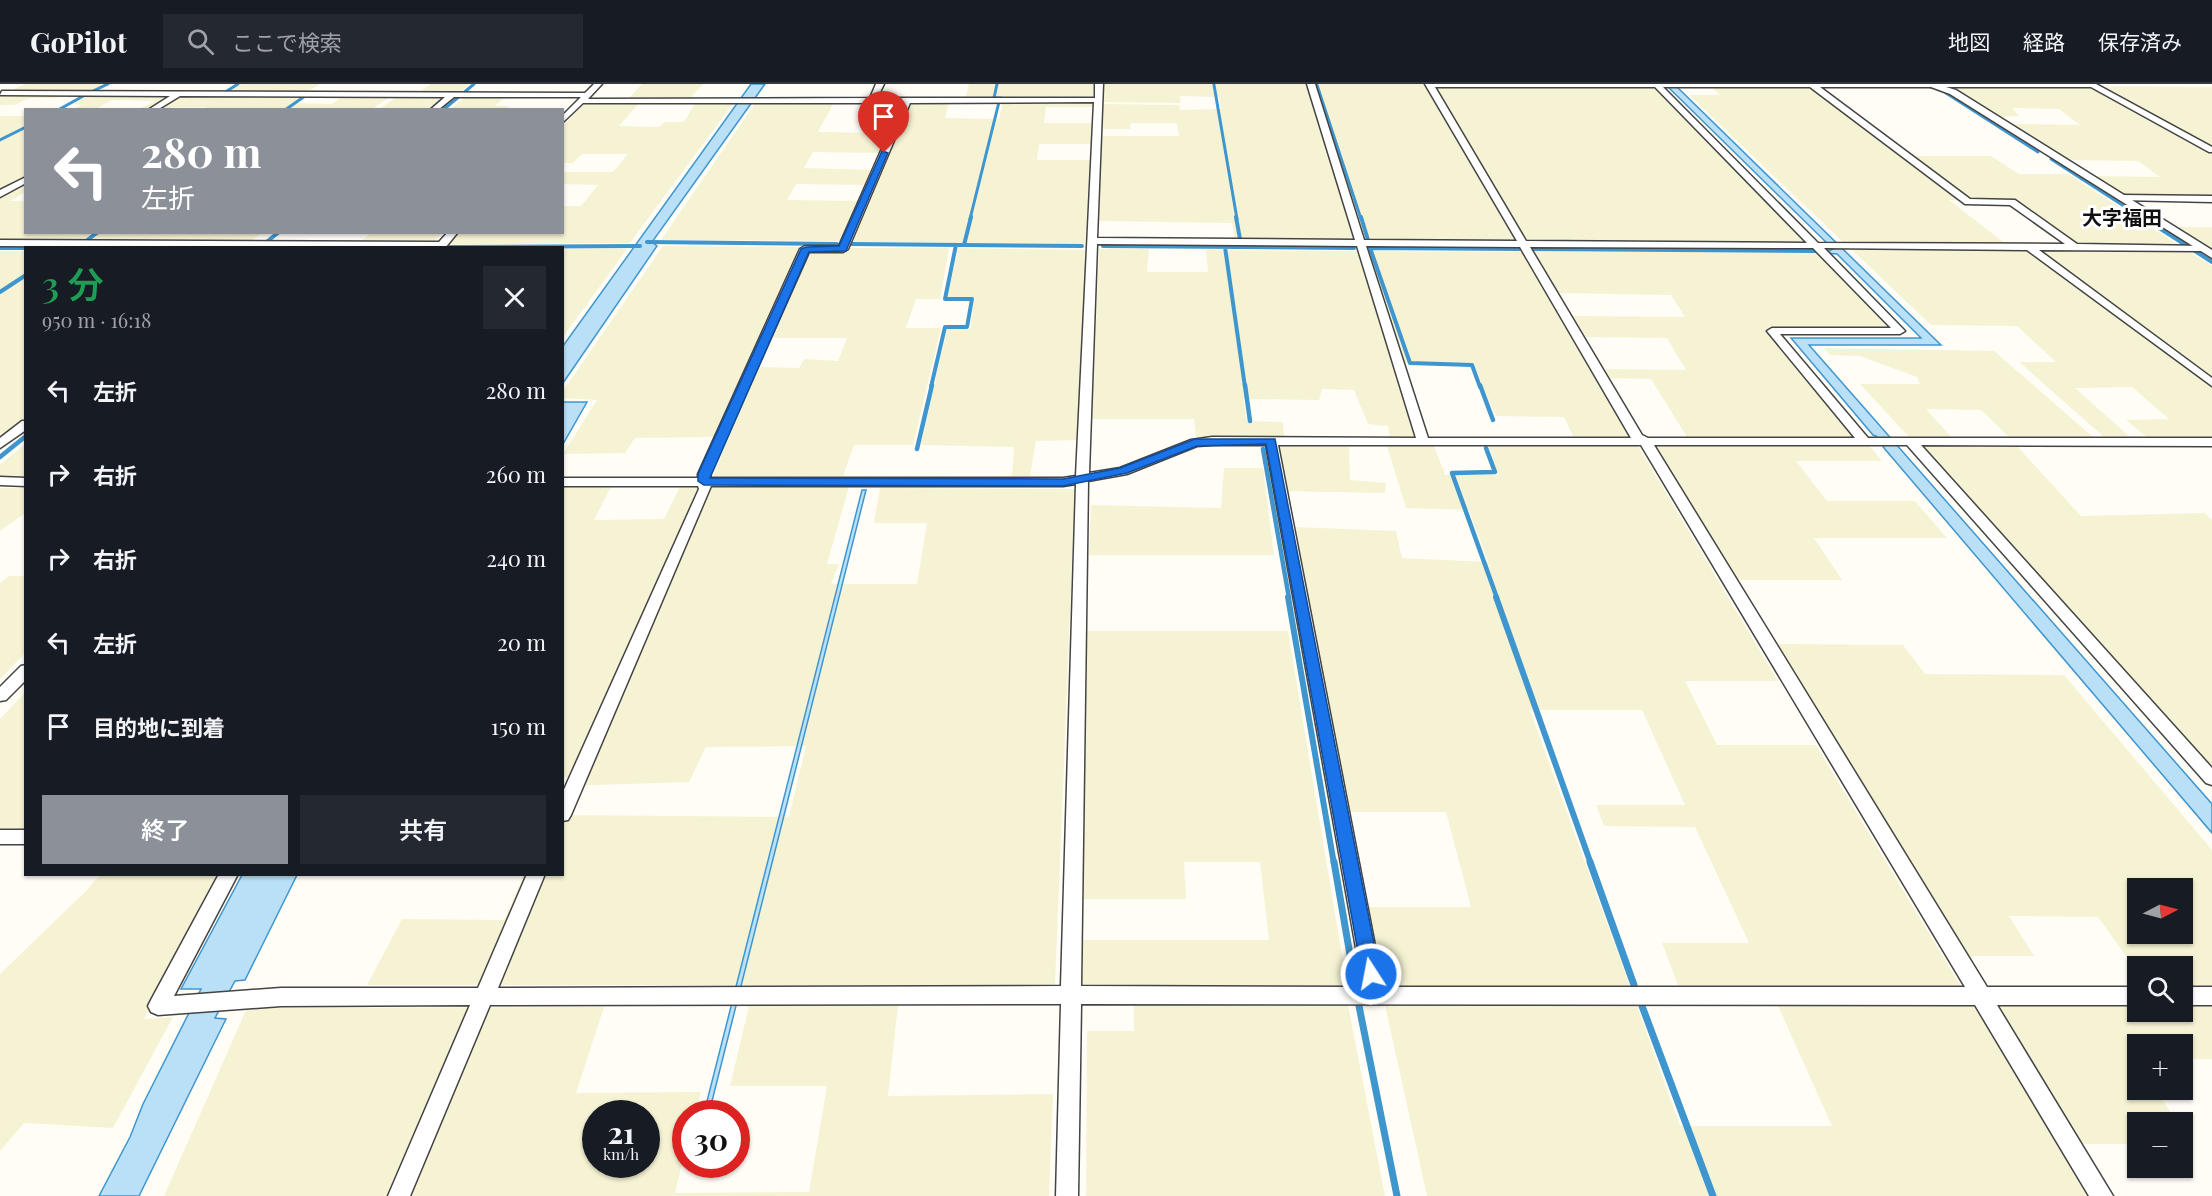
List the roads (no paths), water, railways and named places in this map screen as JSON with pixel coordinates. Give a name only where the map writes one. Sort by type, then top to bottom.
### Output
[{"type":"street","points":[[1,93],[20,84]]},
{"type":"street","points":[[217,93],[232,84]]},
{"type":"street","points":[[347,94],[361,84]]},
{"type":"street","points":[[564,119],[598,84]]},
{"type":"street","points":[[872,101],[880,84]]},
{"type":"street","points":[[1067,1196],[1082,480],[1099,84]]},
{"type":"street","points":[[1311,84],[1423,442]]},
{"type":"street","points":[[1430,85],[2092,85],[2212,150]]},
{"type":"street","points":[[1430,85],[1637,436],[1645,441],[2102,1196]]},
{"type":"street","points":[[1657,85],[1900,331],[1772,331],[1864,441]]},
{"type":"street","points":[[1812,85],[1968,201],[2012,202],[2075,248]]},
{"type":"street","points":[[1929,85],[1953,92],[2122,198],[2198,250]]},
{"type":"street","points":[[1,93],[458,95],[872,101],[1099,100]]},
{"type":"street","points":[[154,108],[180,93]]},
{"type":"street","points":[[436,108],[458,95]]},
{"type":"street","points":[[564,810],[705,489],[704,474],[806,249],[843,249],[907,100]]},
{"type":"street","points":[[0,194],[24,180]]},
{"type":"street","points":[[2122,198],[2212,199]]},
{"type":"street","points":[[252,246],[266,234]]},
{"type":"street","points":[[0,243],[440,246],[452,234]]},
{"type":"street","points":[[1093,241],[1821,249],[1844,246],[2198,250]]},
{"type":"street","points":[[2029,247],[2212,383]]},
{"type":"street","points":[[0,444],[24,426]]},
{"type":"street","points":[[564,482],[1021,483],[1082,480],[1123,471],[1195,443],[1271,441],[2212,442]]},
{"type":"street","points":[[1271,441],[1375,996]]},
{"type":"street","points":[[1903,441],[2212,779]]},
{"type":"street","points":[[0,481],[24,482]]},
{"type":"street","points":[[0,696],[24,672]]},
{"type":"street","points":[[0,837],[24,837]]},
{"type":"street","points":[[228,876],[158,1006],[281,997],[2127,996]]},
{"type":"street","points":[[399,1196],[535,876]]},
{"type":"street","points":[[2193,996],[2212,996]]},
{"type":"water","points":[[751,84],[765,84],[652,242],[657,246],[564,382],[564,345]]},
{"type":"water","points":[[1666,85],[1675,85],[1941,345],[1809,345],[2212,804],[2212,833],[1791,338],[1921,338],[1837,254],[1811,251],[1833,249]]},
{"type":"water","points":[[564,402],[587,402],[564,442]]},
{"type":"water","points":[[862,490],[866,490],[712,1100],[707,1100]]},
{"type":"water","points":[[241,876],[297,876],[245,980],[235,981],[215,1018],[226,1019],[139,1196],[99,1196],[201,989],[181,989]]},
{"type":"waterway","points":[[93,91],[108,84]]},
{"type":"waterway","points":[[227,91],[238,84]]},
{"type":"waterway","points":[[445,108],[474,84]]},
{"type":"waterway","points":[[997,84],[994,98],[1001,98]]},
{"type":"waterway","points":[[1214,85],[1237,219]]},
{"type":"waterway","points":[[1317,85],[1361,219]]},
{"type":"waterway","points":[[1946,93],[2038,152]]},
{"type":"waterway","points":[[62,108],[87,94]]},
{"type":"waterway","points":[[288,108],[305,96]]},
{"type":"waterway","points":[[970,219],[999,102]]},
{"type":"waterway","points":[[0,140],[24,128]]},
{"type":"waterway","points":[[2051,159],[2144,219]]},
{"type":"waterway","points":[[964,245],[971,217]]},
{"type":"waterway","points":[[1236,217],[1240,239]]},
{"type":"waterway","points":[[1361,217],[1368,240]]},
{"type":"waterway","points":[[2142,217],[2212,262]]},
{"type":"waterway","points":[[86,241],[95,234]]},
{"type":"waterway","points":[[262,246],[276,234]]},
{"type":"waterway","points":[[647,242],[837,244]]},
{"type":"waterway","points":[[851,244],[964,245]]},
{"type":"waterway","points":[[931,387],[945,327],[967,327],[972,299],[945,299],[956,245]]},
{"type":"waterway","points":[[964,245],[1082,246]]},
{"type":"waterway","points":[[564,246],[640,246]]},
{"type":"waterway","points":[[1103,246],[1354,248]]},
{"type":"waterway","points":[[1225,247],[1245,387]]},
{"type":"waterway","points":[[0,248],[24,248]]},
{"type":"waterway","points":[[1370,248],[1519,249]]},
{"type":"waterway","points":[[1370,248],[1410,363],[1472,365],[1480,387]]},
{"type":"waterway","points":[[1534,249],[1817,251]]},
{"type":"waterway","points":[[0,292],[24,276]]},
{"type":"waterway","points":[[917,449],[932,385]]},
{"type":"waterway","points":[[1245,385],[1250,421]]},
{"type":"waterway","points":[[1480,385],[1493,420]]},
{"type":"waterway","points":[[0,457],[24,438]]},
{"type":"waterway","points":[[1486,448],[1495,472],[1452,473],[1497,598]]},
{"type":"waterway","points":[[1263,449],[1289,598]]},
{"type":"waterway","points":[[1288,597],[1334,864]]},
{"type":"waterway","points":[[1496,597],[1591,864]]},
{"type":"waterway","points":[[1334,862],[1355,984]]},
{"type":"waterway","points":[[1590,862],[1634,985]]},
{"type":"waterway","points":[[1359,1006],[1397,1196]]},
{"type":"waterway","points":[[1642,1006],[1713,1196]]},
{"type":"district","name":"大字福田","points":[[2122,216]]}]
